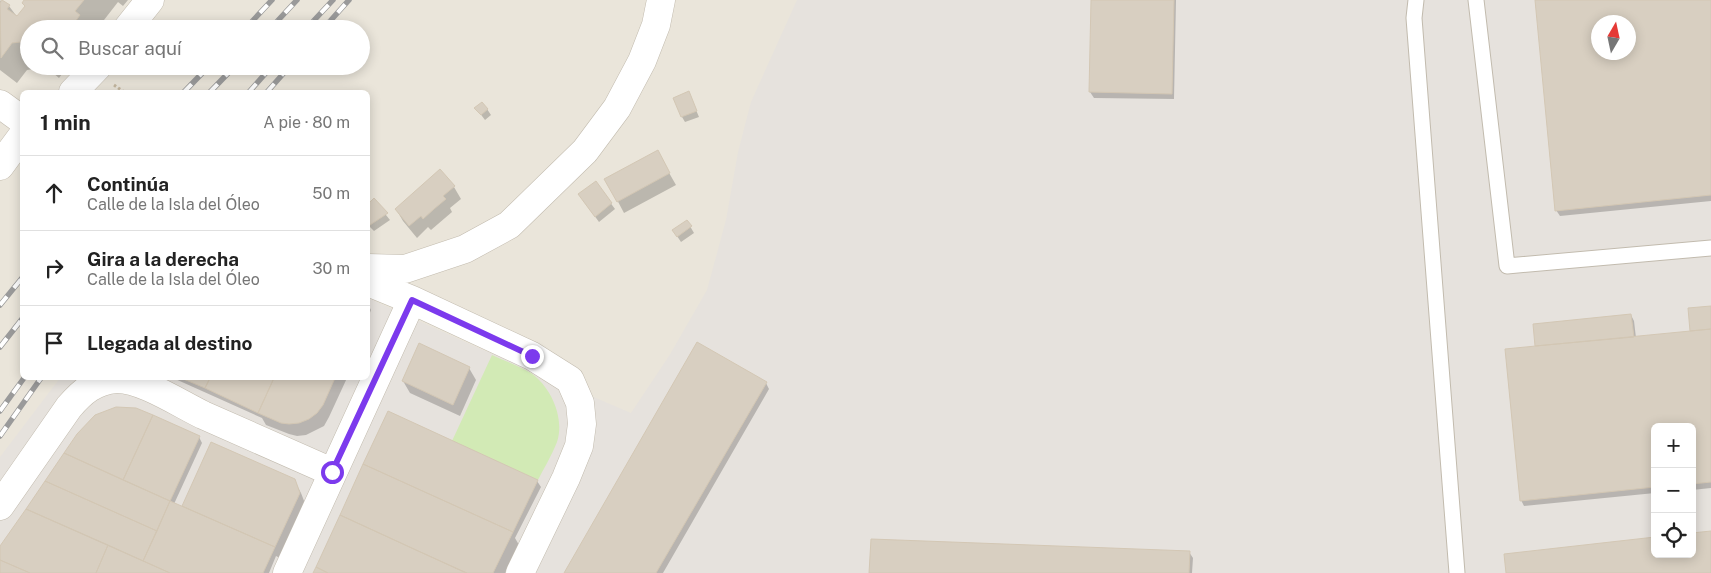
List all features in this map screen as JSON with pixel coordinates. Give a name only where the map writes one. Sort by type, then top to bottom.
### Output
[{"type":"street","points":[[134,20],[150,0]]},
{"type":"street","points":[[370,268],[405,269],[466,249],[509,225],[585,151],[617,108],[645,52],[656,25],[660,0]]},
{"type":"street","points":[[75,90],[89,75]]},
{"type":"street","points":[[0,104],[20,119]]},
{"type":"street","points":[[0,166],[20,139]]},
{"type":"street","points":[[370,283],[412,300],[532,356],[570,380],[580,403],[582,424],[579,446],[566,478],[520,573]]},
{"type":"street","points":[[287,573],[412,300]]},
{"type":"street","points":[[0,506],[63,415],[81,393],[96,383],[112,380]]},
{"type":"street","points":[[124,380],[137,382],[202,414],[332,472]]},
{"type":"lane","points":[[1416,0],[1414,18],[1457,573]]},
{"type":"lane","points":[[1476,0],[1507,266],[1711,248]]},
{"type":"shaded area","points":[[0,0],[1711,0],[1711,573],[0,573]]},
{"type":"shaded area","points":[[797,0],[1711,0],[1711,573],[0,573],[0,457],[58,380],[370,380],[370,299],[631,413],[669,356],[707,290],[726,220],[738,152],[751,102]]},
{"type":"green space","points":[[492,355],[531,373],[538,379],[545,386],[558,413],[559,433],[557,442],[538,480],[452,441]]},
{"type":"building","points":[[2,0],[10,5],[7,9],[17,16],[25,6],[22,3],[24,0],[84,0],[75,11],[80,15],[76,20],[20,20],[20,42],[12,43],[1,58],[0,3]]},
{"type":"building","points":[[1091,0],[1174,0],[1172,94],[1089,92]]},
{"type":"building","points":[[1535,0],[1711,0],[1711,195],[1555,211]]},
{"type":"building","points":[[689,91],[697,111],[681,117],[673,98]]},
{"type":"building","points":[[482,102],[488,109],[481,115],[474,108]]},
{"type":"building","points":[[658,150],[670,173],[617,202],[604,179]]},
{"type":"building","points":[[440,169],[455,186],[443,196],[446,199],[423,219],[421,216],[409,226],[395,209]]},
{"type":"building","points":[[596,181],[612,203],[595,217],[578,194]]},
{"type":"building","points":[[374,198],[388,213],[370,225],[370,202]]},
{"type":"building","points":[[687,220],[692,226],[677,237],[672,230]]},
{"type":"building","points":[[1711,306],[1711,329],[1690,331],[1688,308]]},
{"type":"building","points":[[1631,314],[1634,337],[1535,346],[1533,324]]},
{"type":"building","points":[[1711,329],[1711,482],[1696,484],[1696,423],[1651,423],[1651,487],[1520,501],[1505,349]]},
{"type":"building","points":[[697,342],[767,382],[656,573],[564,573]]},
{"type":"building","points":[[419,343],[470,367],[453,405],[402,381]]},
{"type":"building","points":[[186,380],[209,380],[205,388]]},
{"type":"building","points":[[209,380],[273,380],[258,413],[205,388]]},
{"type":"building","points":[[273,380],[334,380],[323,405],[309,419],[289,424],[281,423],[258,413]]},
{"type":"building","points":[[116,407],[136,408],[153,415],[123,480],[64,453],[77,434],[95,415]]},
{"type":"building","points":[[388,411],[538,480],[513,532],[363,464]]},
{"type":"building","points":[[153,415],[200,436],[170,501],[123,480]]},
{"type":"building","points":[[211,442],[295,479],[300,493],[275,547],[182,506]]},
{"type":"building","points":[[64,453],[170,501],[157,531],[45,481]]},
{"type":"building","points":[[363,464],[513,532],[493,573],[466,573],[340,515]]},
{"type":"building","points":[[45,481],[157,531],[143,561],[26,509]]},
{"type":"building","points":[[170,501],[275,547],[263,573],[170,573],[143,561]]},
{"type":"building","points":[[26,509],[108,545],[96,573],[30,573],[0,560],[0,546]]},
{"type":"building","points":[[340,515],[467,573],[328,573],[316,567]]},
{"type":"building","points":[[1711,531],[1711,573],[1506,573],[1504,554],[1651,537],[1651,558],[1696,558],[1696,533]]},
{"type":"building","points":[[871,539],[1190,551],[1189,573],[869,573]]},
{"type":"building","points":[[108,545],[170,573],[96,573]]},
{"type":"building","points":[[0,560],[30,573],[0,573]]},
{"type":"building","points":[[316,567],[328,573],[313,573]]},
{"type":"railway","points":[[253,20],[272,0]]},
{"type":"railway","points":[[278,20],[297,0]]},
{"type":"railway","points":[[314,20],[333,0]]},
{"type":"railway","points":[[331,20],[349,0]]},
{"type":"railway","points":[[186,90],[200,75]]},
{"type":"railway","points":[[212,90],[226,75]]},
{"type":"railway","points":[[251,90],[264,75]]},
{"type":"railway","points":[[269,90],[282,75]]},
{"type":"railway","points":[[0,305],[20,280]]},
{"type":"railway","points":[[0,347],[20,322]]},
{"type":"railway","points":[[0,411],[23,380]]},
{"type":"railway","points":[[0,436],[40,380]]},
{"type":"route","points":[[332,472],[412,300],[532,356]]}]
